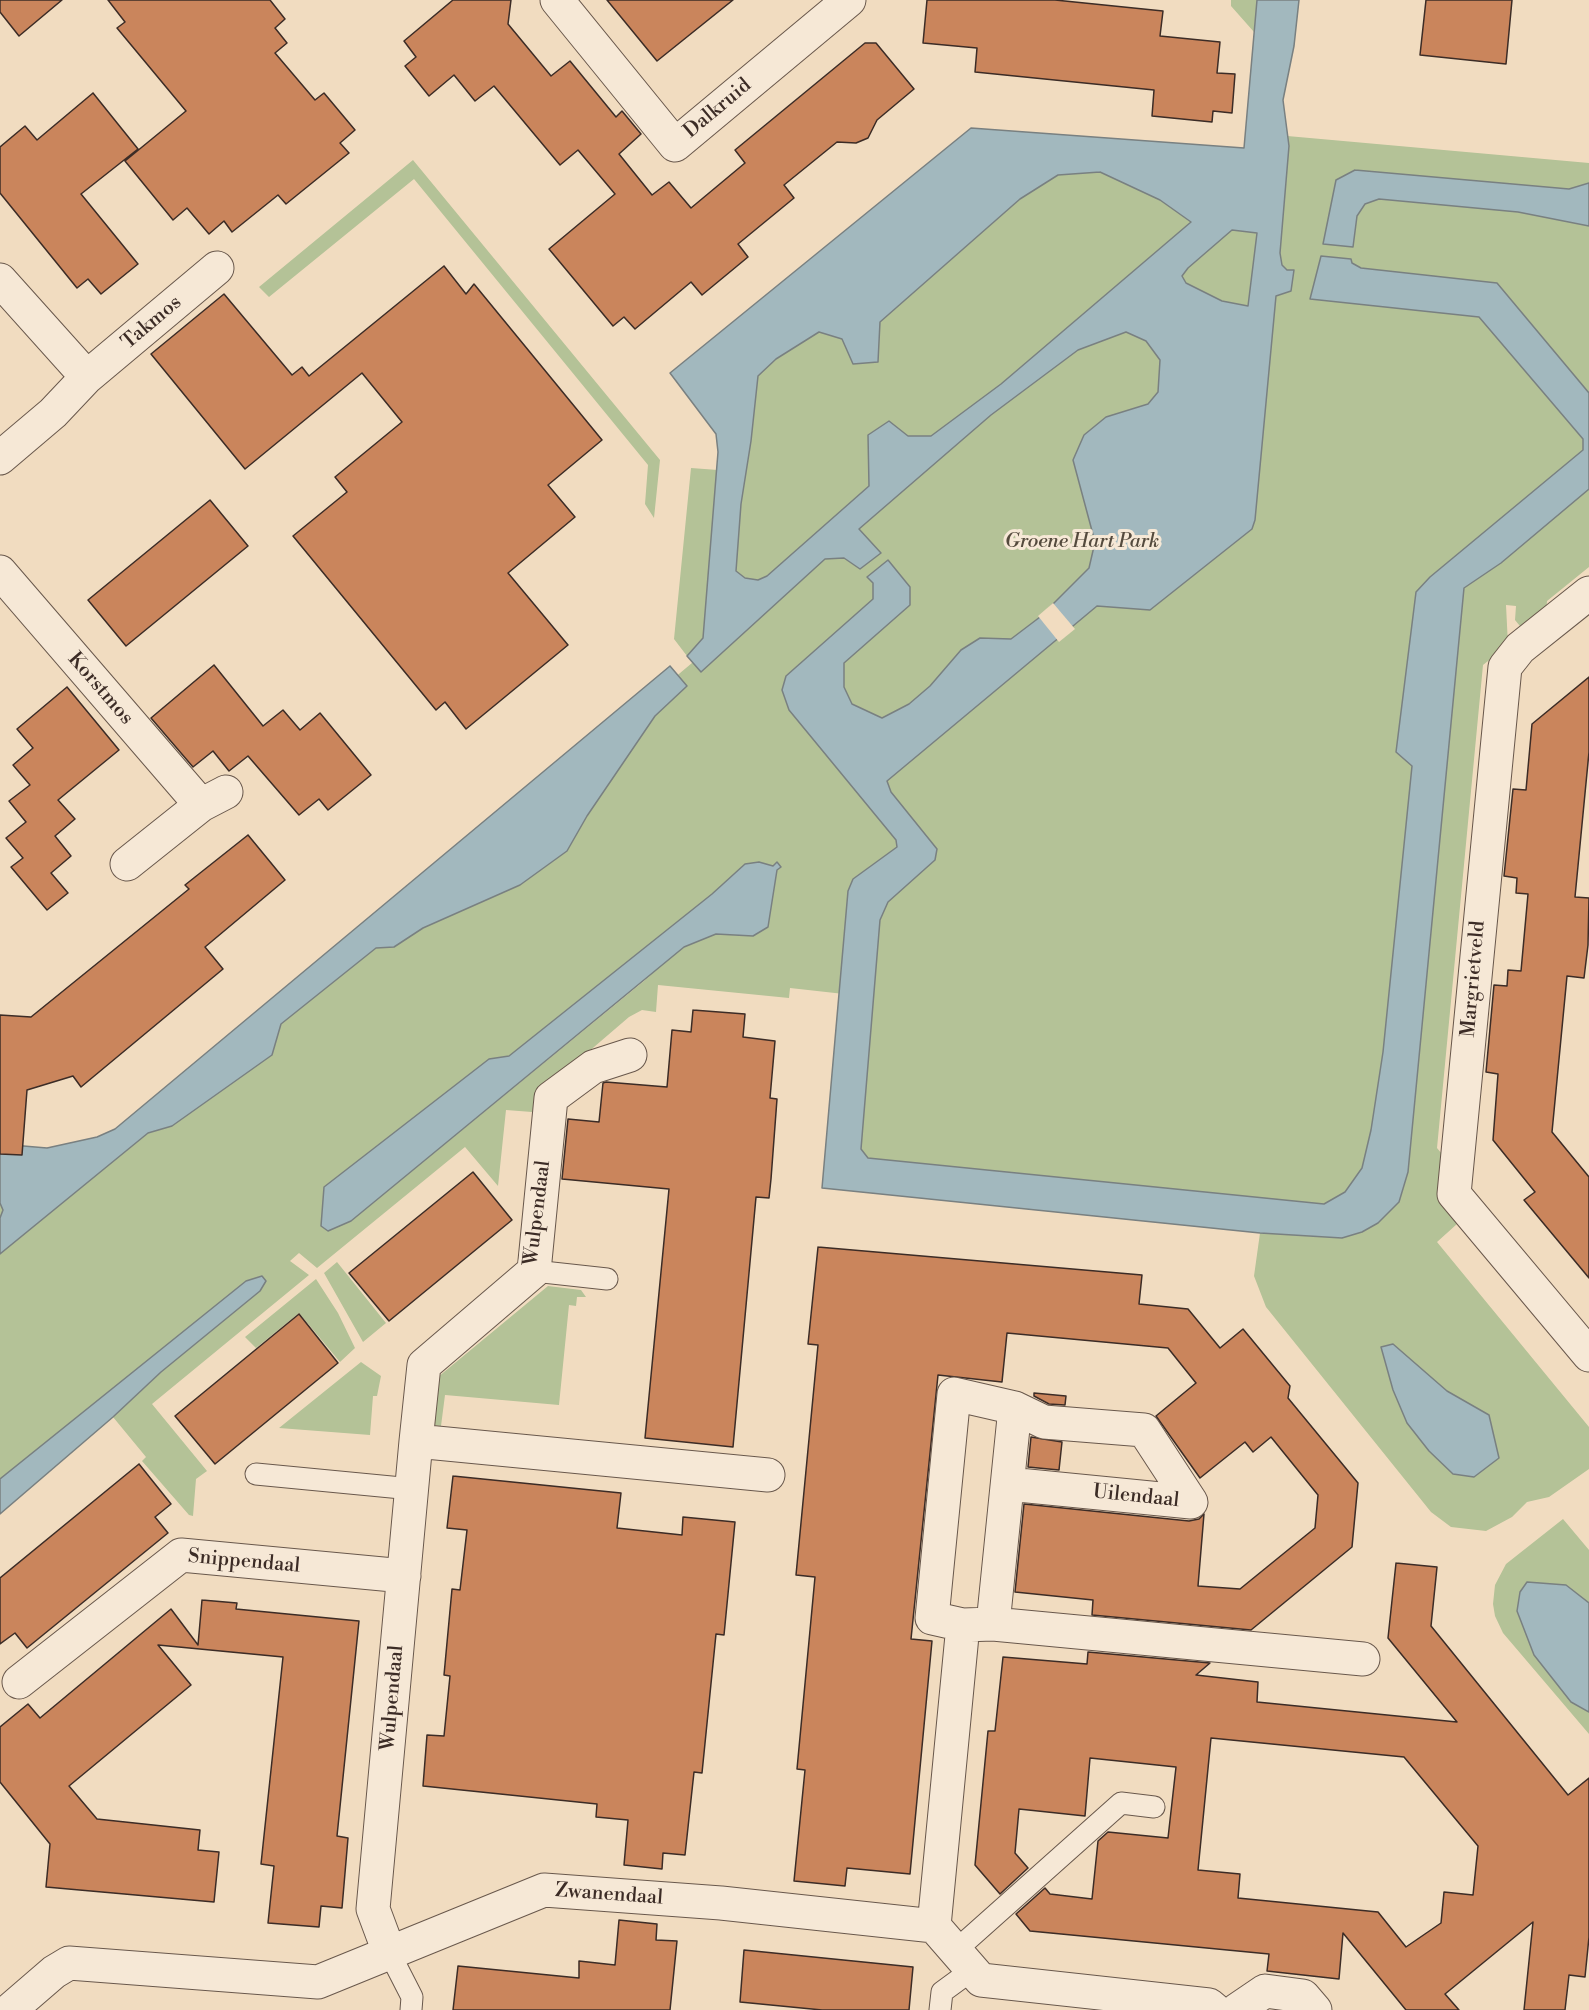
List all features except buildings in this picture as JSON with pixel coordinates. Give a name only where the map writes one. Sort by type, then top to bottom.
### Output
[{"type":"street","name":"Dalkruid","points":[[558,0],[675,145],[849,0]]},
{"type":"street","name":"Takmos","points":[[0,458],[53,413],[87,377],[217,268]]},
{"type":"street","points":[[0,280],[87,377]]},
{"type":"street","name":"Korstmos","points":[[0,572],[214,799],[127,864]]},
{"type":"street","name":"Margrietveld","points":[[1589,593],[1520,648],[1505,667],[1454,1194],[1589,1355]]},
{"type":"street","name":"Wulpendaal","points":[[389,1952],[373,1909],[424,1365],[534,1271],[551,1098],[593,1067],[630,1055]]},
{"type":"street","name":"Uilendaal","points":[[1008,1484],[1191,1502],[1144,1430],[1044,1422],[1015,1408],[954,1394],[932,1618],[1363,1659]]},
{"type":"street","points":[[1015,1408],[1008,1484],[978,1624],[934,1926],[981,1980],[1209,2005],[1215,2010]]},
{"type":"street","points":[[416,1442],[768,1475]]},
{"type":"street","name":"Snippendaal","points":[[19,1682],[181,1555],[404,1576]]},
{"type":"street","name":"Zwanendaal","points":[[10,2010],[54,1972],[69,1963],[318,1982],[544,1890],[721,1903],[934,1926]]},
{"type":"street","points":[[1237,2010],[1264,1991],[1303,1996],[1315,2010]]},
{"type":"lane","points":[[534,1271],[607,1279]]},
{"type":"lane","points":[[256,1474],[412,1489]]},
{"type":"lane","points":[[940,2010],[942,1992],[964,1961],[1121,1803],[1154,1807]]},
{"type":"lane","points":[[389,1952],[412,1997],[411,2010]]},
{"type":"green space","points":[[1231,0],[1257,0],[1254,32],[1231,6]]},
{"type":"green space","name":"Groene Hart Park","points":[[1265,134],[1589,163],[1589,567],[1547,601],[1546,613],[1524,631],[1515,620],[1516,606],[1506,605],[1508,645],[1483,665],[1437,1148],[1447,1160],[1443,1200],[1457,1224],[1437,1242],[1589,1427],[1589,1469],[1549,1497],[1527,1502],[1512,1517],[1486,1531],[1451,1527],[1431,1512],[1266,1307],[1254,1276],[1260,1233],[1342,1238],[1399,1202],[1408,1172],[1457,653],[1387,1180],[1342,1220],[833,1171],[844,994],[790,988],[789,998],[658,985],[656,1012],[642,1010],[629,1017],[538,1095],[532,1112],[506,1110],[498,1186],[465,1147],[317,1268],[299,1253],[290,1261],[309,1275],[152,1404],[207,1471],[196,1479],[193,1516],[189,1515],[142,1461],[146,1457],[113,1417],[161,1372],[0,1494],[0,1164],[76,1172],[384,922],[711,647],[728,405],[717,370],[984,152],[1253,171]],"holes":[[[653,973],[644,981],[351,1221]]]},
{"type":"green space","points":[[413,160],[660,460],[654,518],[645,504],[648,465],[414,179],[269,297],[259,287]]},
{"type":"green space","points":[[691,468],[718,470],[703,638],[687,656],[674,639]]},
{"type":"green space","points":[[337,1262],[386,1323],[363,1342],[324,1273]]},
{"type":"green space","points":[[316,1279],[338,1313],[355,1348],[340,1362],[299,1313],[256,1348],[245,1337]]},
{"type":"green space","points":[[548,1286],[581,1290],[586,1297],[577,1297],[576,1306],[569,1305],[559,1405],[445,1395],[441,1426],[433,1425],[438,1377]]},
{"type":"green space","points":[[361,1362],[381,1376],[377,1396],[373,1396],[370,1435],[279,1428]]},
{"type":"green space","points":[[1563,1519],[1589,1550],[1589,1734],[1503,1633],[1495,1616],[1493,1604],[1495,1585],[1506,1564]]},
{"type":"water","points":[[1257,0],[1299,0],[1294,46],[1283,100],[1289,146],[1280,253],[1282,265],[1287,270],[1294,270],[1291,291],[1276,296],[1255,520],[1252,529],[1150,610],[1097,606],[887,781],[891,792],[937,849],[935,860],[888,902],[880,920],[861,1149],[868,1158],[1324,1204],[1345,1192],[1362,1168],[1371,1130],[1383,1052],[1412,766],[1396,752],[1416,592],[1430,577],[1583,450],[1583,439],[1479,317],[1310,299],[1321,256],[1351,259],[1352,263],[1361,268],[1497,283],[1589,393],[1589,489],[1501,563],[1464,588],[1408,1172],[1399,1202],[1378,1223],[1362,1232],[1342,1238],[1260,1233],[822,1188],[848,891],[853,879],[897,847],[896,840],[789,710],[782,690],[786,676],[873,599],[873,583],[867,577],[888,560],[910,587],[910,605],[844,663],[844,687],[852,704],[882,718],[909,704],[930,686],[961,650],[980,638],[1011,639],[1040,617],[1089,568],[1095,542],[1073,460],[1084,435],[1106,417],[1148,404],[1158,392],[1160,360],[1146,341],[1126,332],[1078,350],[991,415],[859,529],[881,553],[860,569],[844,558],[825,559],[701,672],[687,656],[703,638],[718,452],[716,434],[670,373],[971,128],[1244,148]],"holes":[[[1100,172],[1160,200],[1191,222],[1001,384],[931,436],[908,436],[889,421],[868,435],[869,486],[767,576],[758,580],[745,578],[736,571],[741,504],[758,376],[776,359],[819,332],[842,339],[853,364],[878,362],[880,322],[1020,199],[1058,175]],[[1232,230],[1257,233],[1248,306],[1222,301],[1186,283],[1182,276],[1188,268]]]},
{"type":"water","points":[[1355,170],[1569,189],[1589,183],[1589,226],[1518,212],[1379,199],[1365,204],[1357,216],[1353,247],[1323,244],[1336,180]]},
{"type":"water","points":[[670,666],[687,686],[655,716],[587,816],[567,851],[520,885],[423,928],[394,947],[376,948],[281,1024],[272,1055],[172,1126],[148,1133],[0,1254],[0,1218],[3,1210],[0,1203],[0,1144],[47,1148],[97,1137],[115,1129]]},
{"type":"water","points":[[759,862],[773,866],[777,862],[781,867],[777,870],[768,927],[753,936],[716,934],[684,947],[351,1221],[328,1231],[321,1226],[324,1187],[489,1059],[509,1056],[712,894],[745,864]]},
{"type":"water","points":[[262,1276],[266,1281],[260,1291],[161,1372],[113,1417],[0,1514],[0,1479],[246,1281]]},
{"type":"water","points":[[1393,1344],[1447,1391],[1489,1415],[1499,1458],[1474,1477],[1453,1474],[1429,1451],[1407,1423],[1393,1390],[1381,1347]]},
{"type":"water","points":[[1527,1582],[1566,1585],[1589,1603],[1589,1712],[1571,1702],[1534,1655],[1517,1611],[1520,1592]]},
{"type":"pier","points":[[1053,603],[1075,629],[1059,642],[1038,616]]}]
